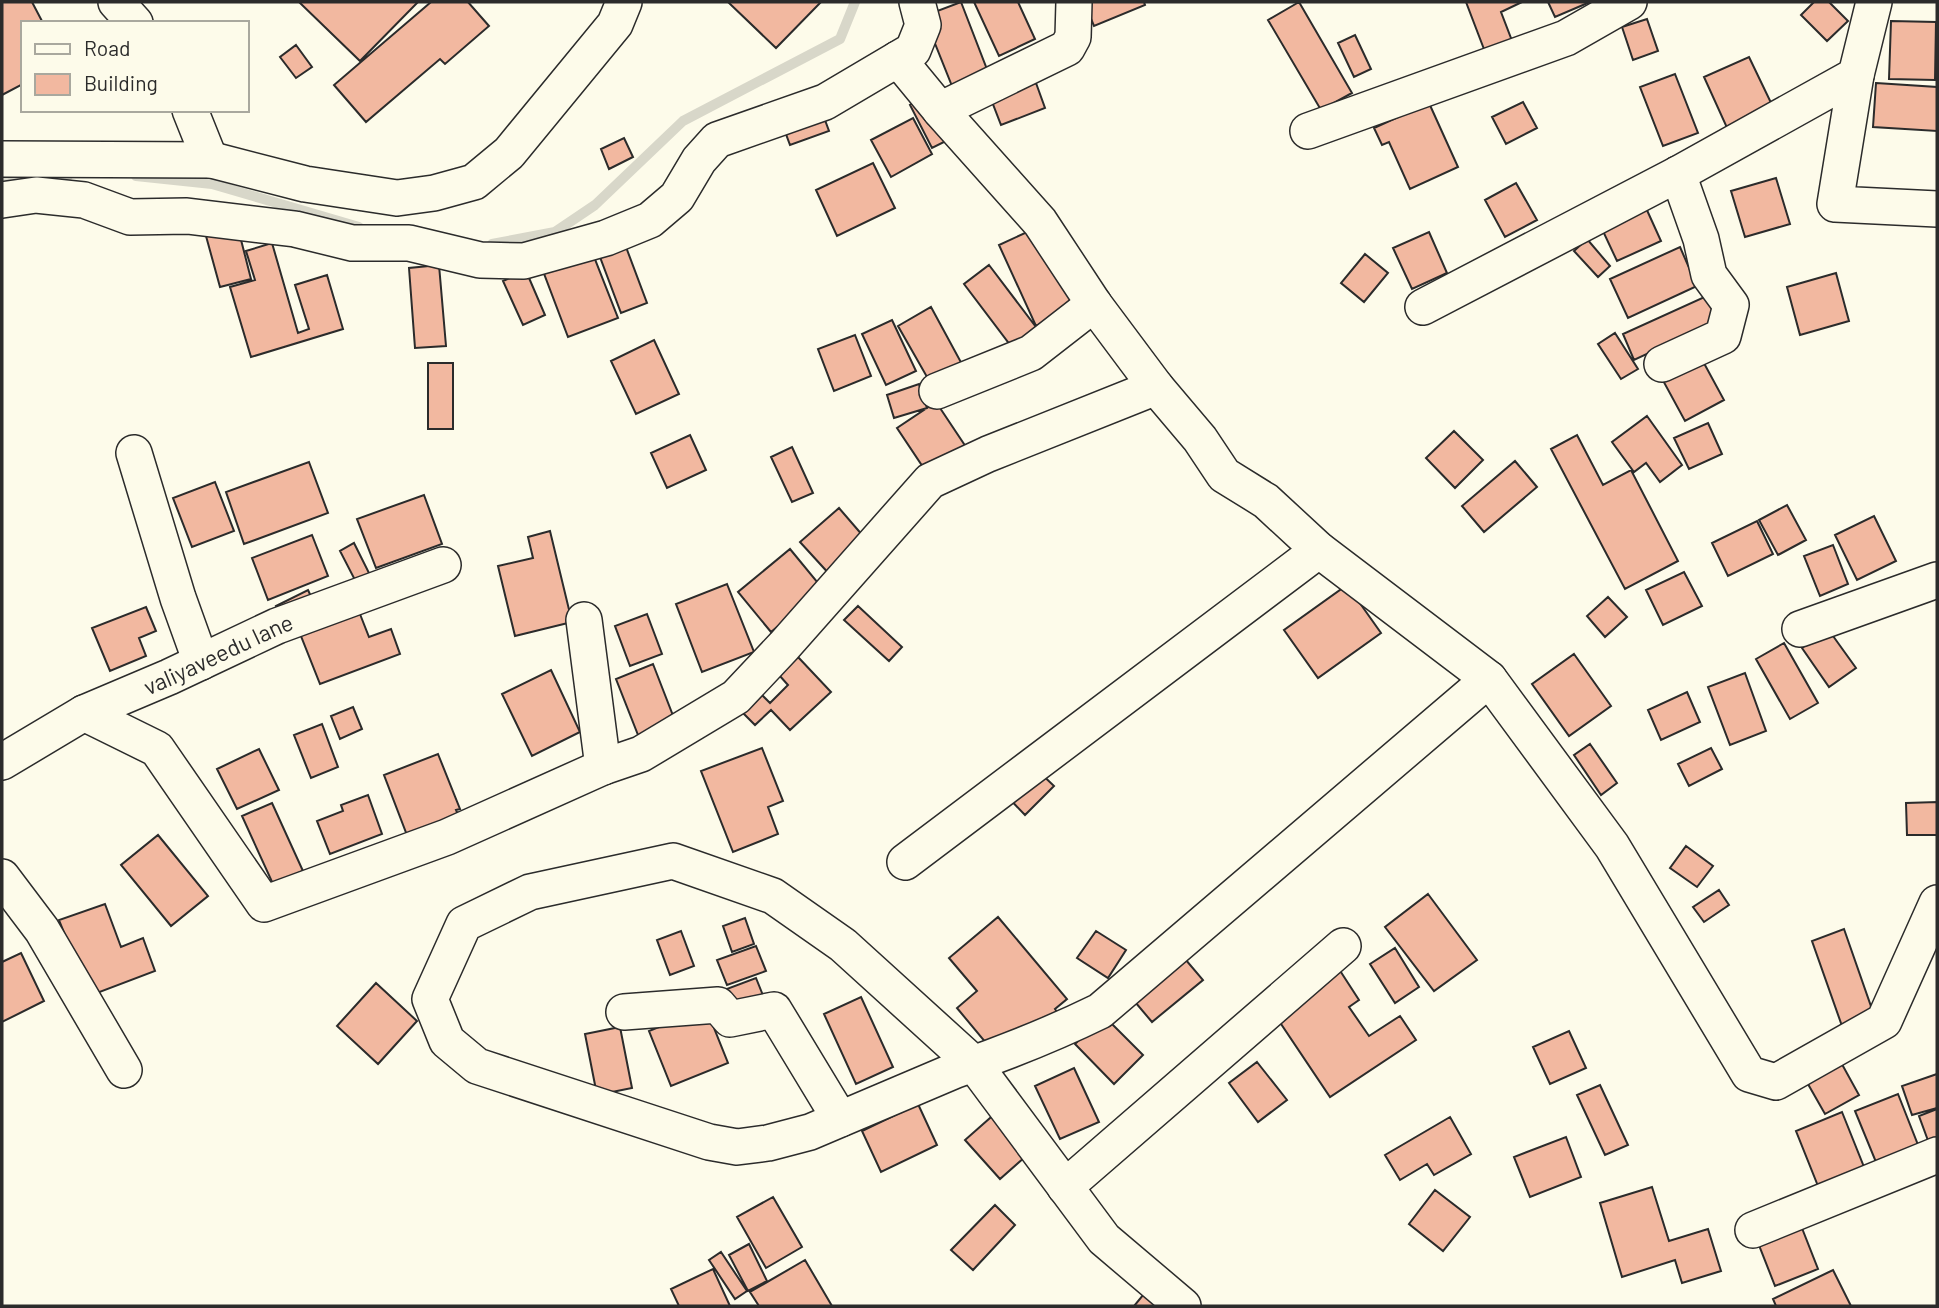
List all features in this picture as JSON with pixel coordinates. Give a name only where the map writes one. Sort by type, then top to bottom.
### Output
[{"type":"street","points":[[116,2],[133,21]]},
{"type":"street","points":[[2,159],[210,160],[305,184],[397,198],[434,193],[474,181],[509,153],[615,23],[624,2]]},
{"type":"street","points":[[2,200],[36,195],[84,200],[130,217],[187,215],[295,229],[352,243],[409,243],[480,260],[524,261],[606,238],[650,220],[677,197],[699,160],[717,140],[825,102],[913,50],[923,25],[917,2]]},
{"type":"street","points":[[940,110],[1067,48],[1073,37],[1074,2]]},
{"type":"street","points":[[1308,131],[1566,38],[1629,2]]},
{"type":"street","points":[[1874,2],[1856,75],[1835,204],[1937,209]]},
{"type":"street","points":[[898,59],[1040,222],[1094,304],[1156,387],[1200,439],[1224,475],[1266,501],[1319,550],[1489,679],[1612,846],[1749,1074],[1776,1082],[1884,1021],[1937,903]]},
{"type":"street","points":[[1423,307],[1678,174],[1856,75]]},
{"type":"street","points":[[191,112],[210,160]]},
{"type":"street","points":[[1662,364],[1723,336],[1731,305],[1709,275],[1701,239],[1678,174]]},
{"type":"street","points":[[937,391],[1031,353],[1094,304]]},
{"type":"street","points":[[84,713],[157,749],[264,904],[447,837],[603,767],[641,754],[736,697],[930,481],[988,454],[1156,387]]},
{"type":"street","points":[[134,453],[178,598],[201,662]]},
{"type":"street","points":[[905,862],[1319,550]]},
{"type":"street","name":"valiyaveedu lane","points":[[2,762],[84,713],[277,626],[443,565]]},
{"type":"street","points":[[1800,629],[1937,580]]},
{"type":"street","points":[[584,620],[603,767]]},
{"type":"street","points":[[1183,1306],[1104,1239],[974,1064],[843,945],[773,896],[673,861],[530,892],[464,924],[430,999],[447,1041],[477,1066],[709,1142],[737,1147],[768,1143],[810,1132],[974,1064],[1050,1035],[1100,1010],[1489,679]]},
{"type":"street","points":[[2,877],[42,930],[124,1070]]},
{"type":"street","points":[[1065,1187],[1343,946]]},
{"type":"street","points":[[624,1012],[718,1005],[730,1019],[774,1010],[840,1119]]},
{"type":"street","points":[[1753,1230],[1937,1155]]},
{"type":"building","points":[[2,2],[32,2],[42,21],[21,21],[21,85],[2,95]]},
{"type":"building","points":[[299,2],[418,2],[360,61]]},
{"type":"building","points":[[431,2],[468,2],[489,26],[445,64],[440,59],[366,122],[334,85]]},
{"type":"building","points":[[728,2],[821,2],[776,48]]},
{"type":"building","points":[[961,2],[988,72],[952,86],[924,16]]},
{"type":"building","points":[[974,2],[1018,2],[1035,39],[999,56]]},
{"type":"building","points":[[1084,2],[1144,2],[1145,5],[1094,26]]},
{"type":"building","points":[[1299,2],[1352,93],[1321,110],[1268,20]]},
{"type":"building","points":[[1466,2],[1522,2],[1501,12],[1514,46],[1487,57]]},
{"type":"building","points":[[1548,2],[1590,2],[1555,17]]},
{"type":"building","points":[[1814,2],[1829,2],[1848,21],[1827,41],[1801,15]]},
{"type":"building","points":[[1647,19],[1658,51],[1633,60],[1622,27]]},
{"type":"building","points":[[1891,21],[1936,22],[1935,80],[1889,79]]},
{"type":"building","points":[[1355,35],[1371,69],[1354,77],[1338,43]]},
{"type":"building","points":[[296,45],[312,67],[296,78],[280,57]]},
{"type":"building","points":[[1749,57],[1774,109],[1728,130],[1704,77]]},
{"type":"building","points":[[1675,74],[1698,133],[1663,146],[1640,87]]},
{"type":"building","points":[[1036,83],[1045,108],[1001,125],[991,99]]},
{"type":"building","points":[[1876,83],[1937,87],[1937,131],[1873,127]]},
{"type":"building","points":[[928,95],[950,139],[932,148],[910,105]]},
{"type":"building","points":[[1523,102],[1537,128],[1506,144],[1492,117]]},
{"type":"building","points":[[1429,103],[1458,167],[1410,189],[1389,142],[1382,145],[1374,128]]},
{"type":"building","points":[[822,112],[829,131],[790,145],[783,126]]},
{"type":"building","points":[[913,118],[932,154],[891,177],[871,140]]},
{"type":"building","points":[[624,138],[633,157],[609,169],[601,149]]},
{"type":"building","points":[[873,163],[895,208],[837,236],[816,190]]},
{"type":"building","points":[[1776,178],[1790,224],[1745,237],[1731,191]]},
{"type":"building","points":[[1516,183],[1537,220],[1505,237],[1485,200]]},
{"type":"building","points":[[1646,208],[1661,241],[1617,261],[1602,229]]},
{"type":"building","points":[[1038,227],[1075,308],[1036,326],[999,245]]},
{"type":"building","points":[[238,228],[251,279],[220,287],[206,236]]},
{"type":"building","points":[[1429,232],[1447,273],[1412,289],[1393,248]]},
{"type":"building","points":[[1587,239],[1610,266],[1598,277],[1574,251]]},
{"type":"building","points":[[272,243],[298,333],[309,329],[295,285],[327,275],[343,329],[251,357],[230,287],[255,280],[246,251]]},
{"type":"building","points":[[589,244],[618,318],[568,337],[540,263]]},
{"type":"building","points":[[626,247],[647,303],[621,313],[600,257]]},
{"type":"building","points":[[1680,247],[1697,286],[1628,318],[1610,279]]},
{"type":"building","points":[[1365,254],[1388,273],[1364,302],[1341,283]]},
{"type":"building","points":[[439,265],[446,346],[415,348],[409,268]]},
{"type":"building","points":[[989,265],[1039,331],[1014,350],[964,284]]},
{"type":"building","points":[[526,271],[545,315],[523,325],[503,281]]},
{"type":"building","points":[[1836,273],[1849,321],[1800,335],[1787,287]]},
{"type":"building","points":[[1711,294],[1722,319],[1634,360],[1623,334]]},
{"type":"building","points":[[931,307],[963,366],[931,384],[898,326]]},
{"type":"building","points":[[892,320],[916,371],[886,385],[862,334]]},
{"type":"building","points":[[1615,333],[1638,369],[1621,379],[1598,344]]},
{"type":"building","points":[[855,335],[871,376],[834,391],[818,349]]},
{"type":"building","points":[[654,340],[679,394],[636,414],[611,361]]},
{"type":"building","points":[[1699,354],[1724,400],[1685,421],[1660,375]]},
{"type":"building","points":[[428,363],[453,363],[453,429],[428,429]]},
{"type":"building","points":[[919,384],[927,408],[894,418],[887,395]]},
{"type":"building","points":[[936,402],[966,447],[927,473],[897,428]]},
{"type":"building","points":[[1647,416],[1682,465],[1660,482],[1646,463],[1634,472],[1612,442]]},
{"type":"building","points":[[1708,423],[1722,454],[1689,469],[1674,438]]},
{"type":"building","points":[[1454,431],[1483,460],[1455,488],[1426,458]]},
{"type":"building","points":[[690,435],[706,470],[667,488],[651,453]]},
{"type":"building","points":[[1577,435],[1603,485],[1631,470],[1678,561],[1625,589],[1551,449]]},
{"type":"building","points":[[792,447],[813,493],[792,502],[771,457]]},
{"type":"building","points":[[1515,461],[1537,487],[1484,532],[1462,506]]},
{"type":"building","points":[[309,462],[328,513],[244,544],[226,492]]},
{"type":"building","points":[[215,482],[234,531],[192,547],[173,498]]},
{"type":"building","points":[[424,495],[442,544],[376,568],[357,519]]},
{"type":"building","points":[[1787,505],[1806,540],[1778,555],[1759,520]]},
{"type":"building","points":[[839,508],[870,544],[832,577],[800,542]]},
{"type":"building","points":[[1874,516],[1896,561],[1857,580],[1835,535]]},
{"type":"building","points":[[1757,521],[1773,554],[1728,576],[1712,543]]},
{"type":"building","points":[[550,531],[572,622],[515,636],[498,566],[533,558],[528,537]]},
{"type":"building","points":[[312,535],[328,576],[268,600],[252,558]]},
{"type":"building","points":[[354,543],[371,577],[357,584],[340,551]]},
{"type":"building","points":[[1833,545],[1848,584],[1820,596],[1804,556]]},
{"type":"building","points":[[790,549],[823,589],[771,632],[738,592]]},
{"type":"building","points":[[1684,572],[1702,606],[1663,625],[1646,590]]},
{"type":"building","points":[[727,584],[754,652],[702,672],[676,604]]},
{"type":"building","points":[[1347,585],[1381,633],[1318,678],[1284,630]]},
{"type":"building","points":[[308,590],[314,603],[282,618],[276,606]]},
{"type":"building","points":[[1608,597],[1627,617],[1605,637],[1587,616]]},
{"type":"building","points":[[858,606],[902,647],[889,661],[844,620]]},
{"type":"building","points":[[146,607],[156,631],[139,638],[146,656],[110,671],[92,628]]},
{"type":"building","points":[[358,609],[369,637],[391,629],[400,654],[320,684],[299,631]]},
{"type":"building","points":[[647,614],[662,654],[630,666],[615,626]]},
{"type":"building","points":[[1828,629],[1856,668],[1829,687],[1802,648]]},
{"type":"building","points":[[1784,643],[1818,703],[1790,719],[1756,659]]},
{"type":"building","points":[[1574,654],[1611,706],[1569,736],[1532,684]]},
{"type":"building","points":[[798,657],[831,692],[790,730],[771,710],[755,725],[738,708],[757,690],[770,703],[788,685],[779,675]]},
{"type":"building","points":[[653,664],[677,726],[640,740],[616,679]]},
{"type":"building","points":[[551,670],[580,732],[532,756],[502,694]]},
{"type":"building","points":[[1745,673],[1766,731],[1730,745],[1708,687]]},
{"type":"building","points":[[1687,692],[1700,722],[1661,740],[1648,710]]},
{"type":"building","points":[[353,707],[362,729],[340,739],[331,716]]},
{"type":"building","points":[[322,724],[338,767],[311,778],[294,735]]},
{"type":"building","points":[[1590,744],[1617,783],[1601,795],[1574,755]]},
{"type":"building","points":[[762,748],[783,801],[768,807],[778,834],[733,852],[701,771]]},
{"type":"building","points":[[1711,748],[1722,769],[1689,786],[1678,764]]},
{"type":"building","points":[[259,749],[279,790],[237,809],[217,769]]},
{"type":"building","points":[[438,754],[460,809],[456,810],[462,824],[410,843],[384,775]]},
{"type":"building","points":[[1031,764],[1054,786],[1025,815],[1003,792]]},
{"type":"building","points":[[368,795],[382,834],[330,854],[317,821],[343,811],[341,805]]},
{"type":"building","points":[[1937,802],[1937,835],[1907,835],[1906,803]]},
{"type":"building","points":[[272,803],[303,871],[273,884],[242,816]]},
{"type":"building","points":[[158,835],[208,896],[171,926],[121,865]]},
{"type":"building","points":[[1686,846],[1713,866],[1697,887],[1670,868]]},
{"type":"building","points":[[1719,890],[1729,905],[1704,922],[1693,907]]},
{"type":"building","points":[[1428,894],[1477,960],[1434,991],[1385,927]]},
{"type":"building","points":[[105,904],[121,947],[143,938],[155,971],[76,1001],[65,935],[59,920]]},
{"type":"building","points":[[998,917],[1067,999],[1055,1009],[1057,1012],[1017,1045],[991,1049],[957,1008],[977,991],[949,958]]},
{"type":"building","points":[[745,918],[754,944],[732,952],[723,926]]},
{"type":"building","points":[[1844,929],[1874,1015],[1842,1026],[1812,941]]},
{"type":"building","points":[[681,931],[694,966],[670,975],[657,940]]},
{"type":"building","points":[[1096,931],[1126,950],[1108,978],[1077,958]]},
{"type":"building","points":[[756,946],[766,971],[727,985],[717,960]]},
{"type":"building","points":[[1395,948],[1419,987],[1395,1003],[1370,964]]},
{"type":"building","points":[[21,953],[44,1001],[2,1022],[2,962]]},
{"type":"building","points":[[1180,953],[1203,980],[1152,1022],[1130,996]]},
{"type":"building","points":[[1337,966],[1359,1000],[1349,1007],[1369,1036],[1400,1016],[1416,1040],[1330,1097],[1271,1009]]},
{"type":"building","points":[[756,978],[764,998],[732,1011],[724,990]]},
{"type":"building","points":[[376,983],[417,1021],[378,1064],[337,1026]]},
{"type":"building","points":[[861,997],[893,1067],[856,1084],[824,1014]]},
{"type":"building","points":[[706,1008],[728,1063],[671,1086],[649,1031]]},
{"type":"building","points":[[1104,1016],[1143,1055],[1114,1084],[1075,1044]]},
{"type":"building","points":[[620,1027],[632,1088],[597,1095],[585,1034]]},
{"type":"building","points":[[1569,1031],[1586,1068],[1550,1084],[1533,1047]]},
{"type":"building","points":[[1838,1057],[1859,1095],[1825,1114],[1804,1077]]},
{"type":"building","points":[[1257,1062],[1287,1100],[1258,1122],[1229,1083]]},
{"type":"building","points":[[1074,1068],[1099,1122],[1060,1139],[1035,1086]]},
{"type":"building","points":[[1937,1074],[1937,1108],[1912,1115],[1902,1086]]},
{"type":"building","points":[[1600,1085],[1628,1145],[1605,1155],[1577,1095]]},
{"type":"building","points":[[1898,1094],[1920,1150],[1878,1167],[1855,1111]]},
{"type":"building","points":[[918,1104],[937,1145],[881,1172],[862,1131]]},
{"type":"building","points":[[1937,1109],[1937,1143],[1930,1146],[1919,1116]]},
{"type":"building","points":[[998,1111],[1033,1150],[1000,1179],[965,1140]]},
{"type":"building","points":[[1842,1112],[1868,1177],[1822,1196],[1796,1131]]},
{"type":"building","points":[[1450,1117],[1471,1154],[1434,1175],[1427,1164],[1400,1180],[1385,1155]]},
{"type":"building","points":[[1566,1137],[1581,1177],[1530,1197],[1514,1157]]},
{"type":"building","points":[[1652,1187],[1669,1241],[1708,1229],[1721,1271],[1682,1283],[1675,1260],[1622,1277],[1600,1203]]},
{"type":"building","points":[[1435,1190],[1470,1217],[1443,1251],[1409,1224]]},
{"type":"building","points":[[773,1197],[802,1247],[766,1268],[737,1217]]},
{"type":"building","points":[[995,1205],[1015,1225],[973,1270],[951,1250]]},
{"type":"building","points":[[1798,1218],[1818,1269],[1775,1286],[1755,1235]]},
{"type":"building","points":[[749,1244],[767,1281],[748,1291],[729,1255]]},
{"type":"building","points":[[721,1252],[747,1291],[735,1299],[709,1260]]},
{"type":"building","points":[[805,1260],[832,1306],[759,1306],[750,1292]]},
{"type":"building","points":[[713,1269],[730,1306],[679,1306],[671,1289]]},
{"type":"building","points":[[1833,1270],[1851,1306],[1776,1306],[1773,1299]]},
{"type":"building","points":[[1143,1295],[1158,1306],[1134,1306]]},
{"type":"waterway","points":[[492,244],[555,232],[595,205],[683,121],[840,39],[855,2]]},
{"type":"waterway","points":[[2,180],[68,176]]},
{"type":"waterway","points":[[136,176],[212,184],[359,227]]}]
